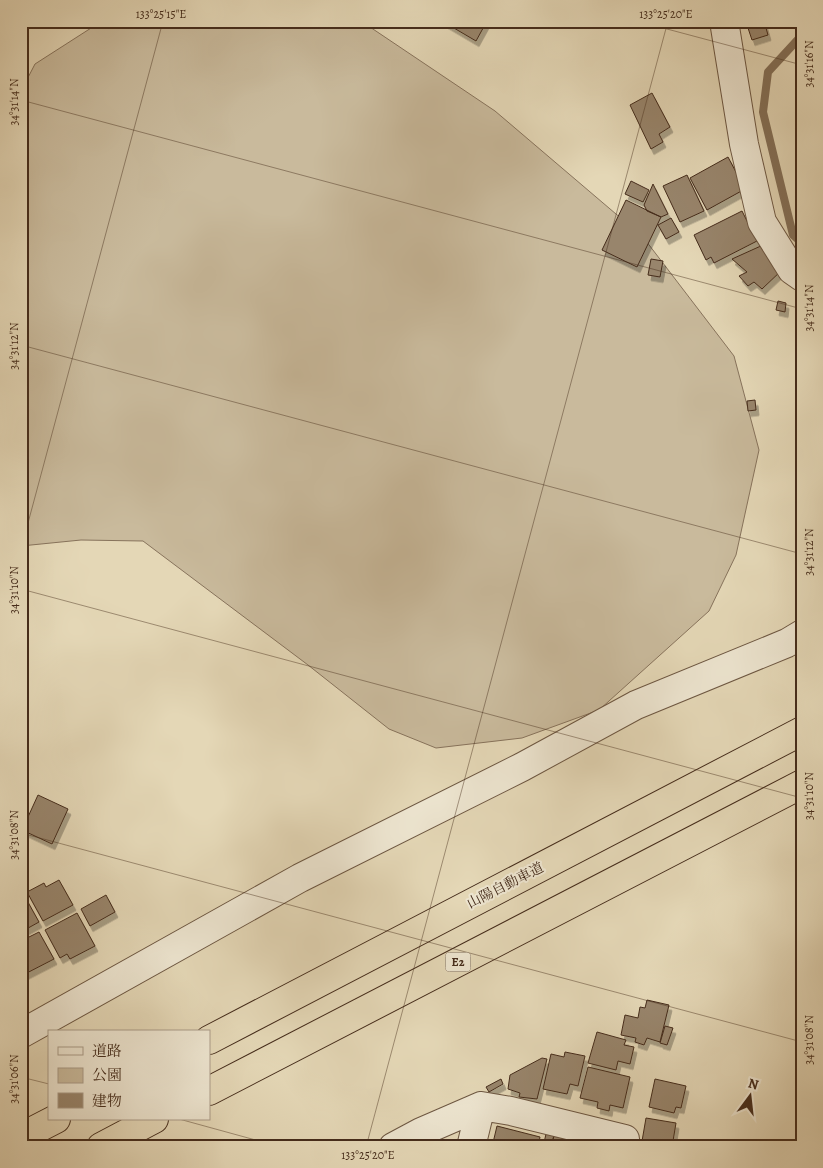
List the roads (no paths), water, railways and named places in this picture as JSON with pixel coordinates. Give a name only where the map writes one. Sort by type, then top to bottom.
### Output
[{"type":"highway","name":"山陽自動車道","points":[[210,1039],[802,731]]},
{"type":"highway","name":"E2","points":[[210,1090],[802,784]]},
{"type":"highway","points":[[21,1137],[54,1120]]},
{"type":"highway","points":[[101,1147],[152,1120]]},
{"type":"street","points":[[724,21],[744,144],[762,222],[792,270],[802,278]]},
{"type":"street","points":[[21,1034],[300,878],[522,767],[636,705],[788,642],[802,634]]},
{"type":"street","points":[[471,1147],[482,1106]]},
{"type":"street","points":[[393,1147],[421,1132],[482,1106],[511,1111],[625,1139],[623,1147]]},
{"type":"waterway","points":[[802,35],[768,72],[763,112],[793,235],[802,243]]}]
